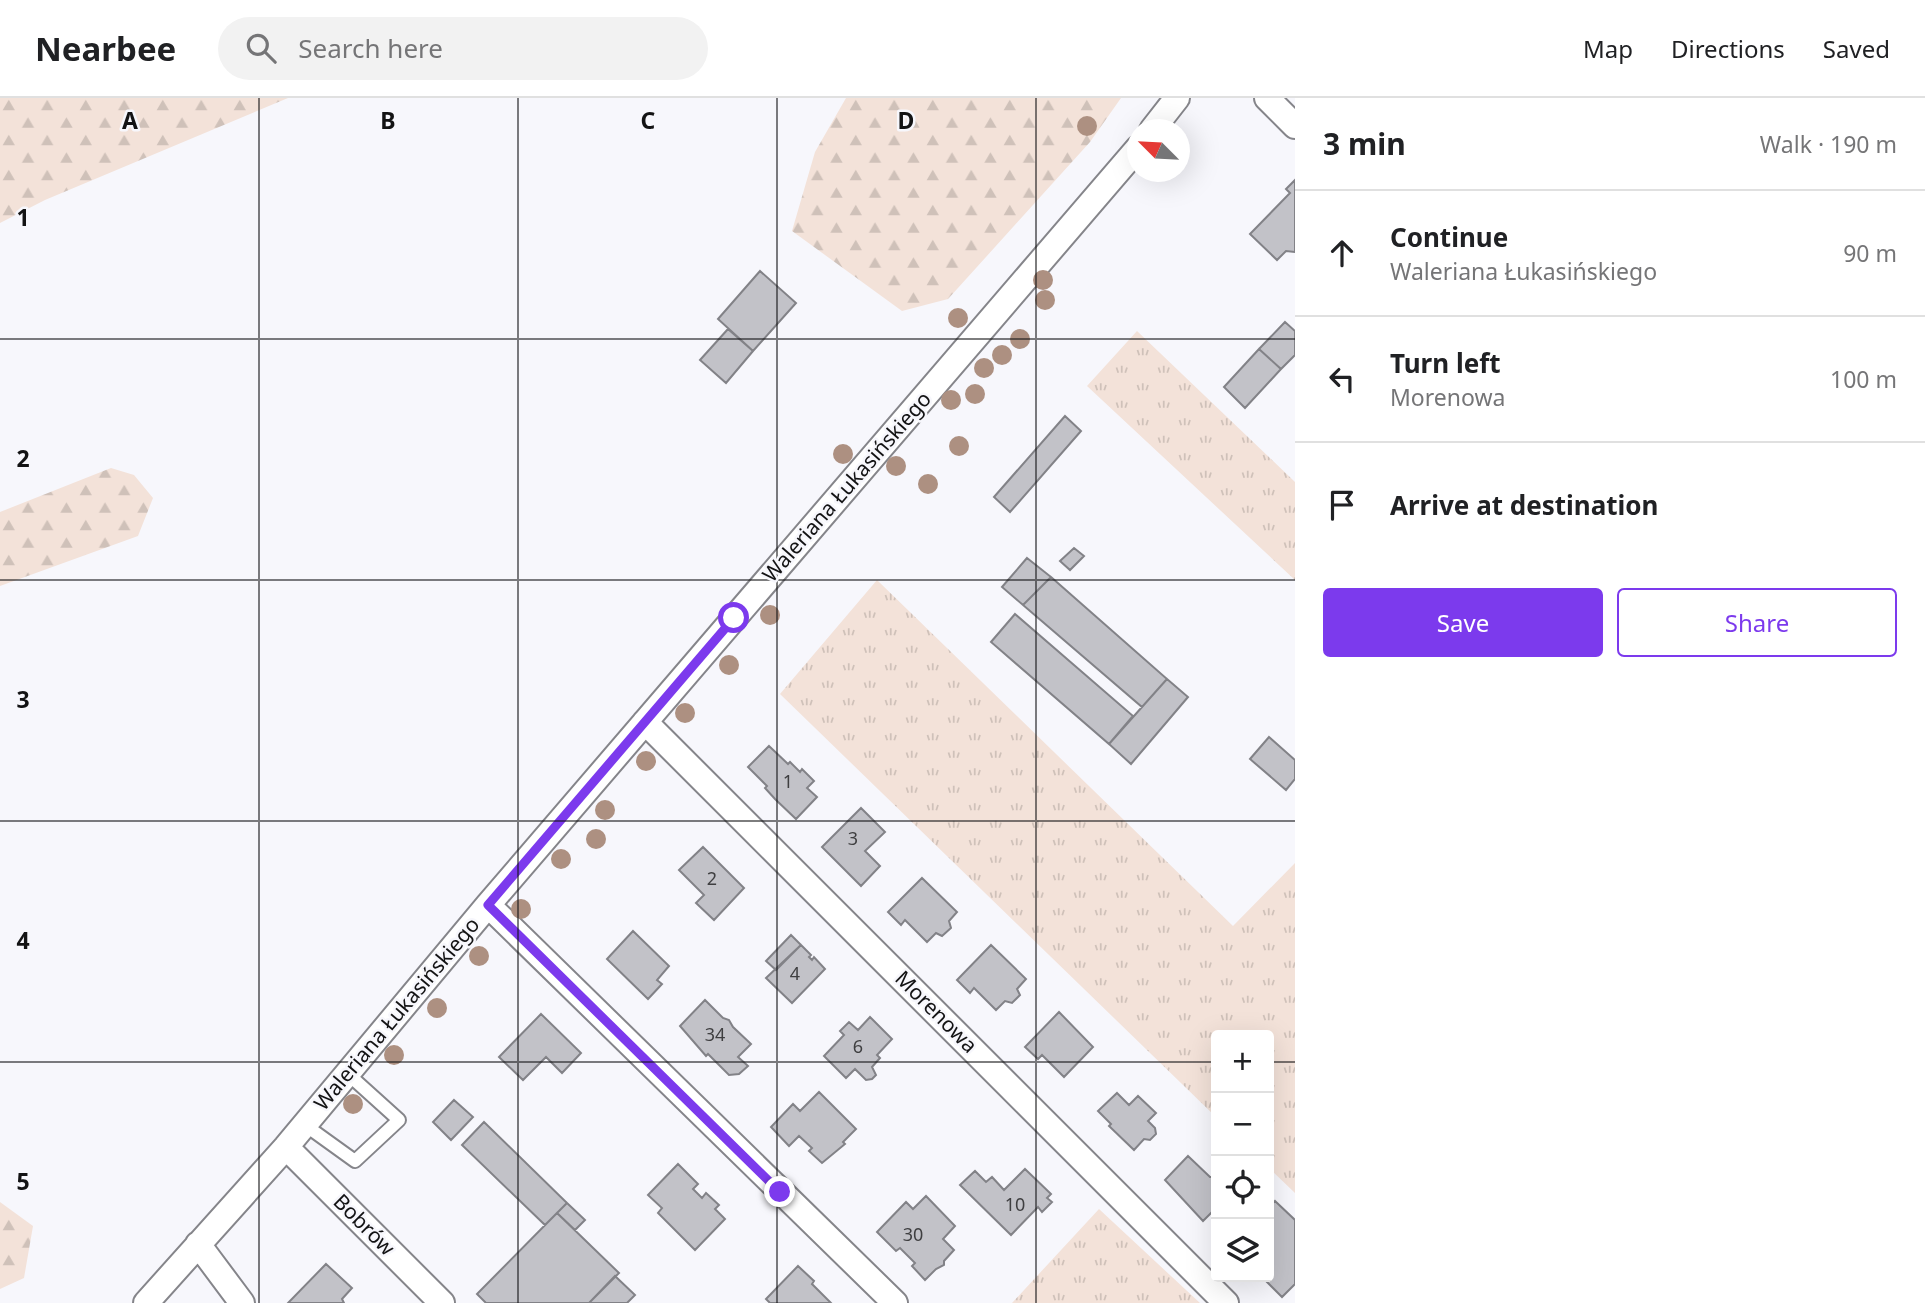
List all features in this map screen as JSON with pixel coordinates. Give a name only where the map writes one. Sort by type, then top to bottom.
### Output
[{"type":"street","points":[[1161,119],[1177,98]]},
{"type":"street","points":[[1267,98],[1295,125]]},
{"type":"street","name":"Waleriana Łukasińskiego","points":[[146,1303],[305,1125],[488,905],[1127,161]]},
{"type":"street","name":"Morenowa","points":[[645,722],[1226,1303]]},
{"type":"street","points":[[488,905],[895,1303]]},
{"type":"street","name":"Bobrów","points":[[286,1147],[442,1303]]},
{"type":"street","points":[[198,1244],[242,1303]]},
{"type":"lane","points":[[305,1125],[355,1161],[400,1121],[348,1074]]},
{"type":"green space","points":[[0,98],[288,98],[45,200],[0,223]]},
{"type":"green space","points":[[846,98],[1121,98],[1090,142],[948,299],[902,311],[792,231],[815,152]]},
{"type":"green space","points":[[1137,331],[1295,482],[1295,580],[1087,386]]},
{"type":"green space","points":[[111,468],[134,475],[153,498],[138,536],[0,586],[0,512]]},
{"type":"green space","points":[[877,580],[1233,926],[1295,863],[1295,1193],[1274,1173],[1274,1030],[1211,1030],[1211,1112],[780,694]]},
{"type":"green space","points":[[0,1202],[33,1226],[24,1278],[0,1289]]},
{"type":"green space","points":[[1099,1209],[1200,1303],[1012,1303]]},
{"type":"building","points":[[1295,180],[1295,252],[1286,251],[1277,260],[1250,234],[1290,193],[1286,189]]},
{"type":"building","points":[[760,271],[796,303],[753,351],[718,319]]},
{"type":"building","points":[[1285,322],[1295,331],[1295,355],[1281,369],[1259,349]]},
{"type":"building","points":[[728,329],[753,351],[726,383],[700,360]]},
{"type":"building","points":[[1259,349],[1281,369],[1245,408],[1224,387]]},
{"type":"building","points":[[1065,416],[1081,431],[1010,512],[994,497]]},
{"type":"building","points":[[1074,548],[1084,556],[1070,570],[1060,561]]},
{"type":"building","points":[[1027,558],[1051,577],[1023,605],[1002,587]]},
{"type":"building","points":[[1051,577],[1167,679],[1142,707],[1023,605]]},
{"type":"building","points":[[1015,614],[1133,716],[1109,744],[991,642]]},
{"type":"building","points":[[1167,679],[1188,697],[1131,764],[1109,744]]},
{"type":"building","points":[[1269,737],[1295,760],[1295,779],[1286,790],[1250,759]]},
{"type":"building","points":[[769,746],[788,764],[790,762],[800,772],[802,769],[814,781],[807,788],[817,797],[796,819],[748,767]]},
{"type":"building","points":[[861,808],[885,832],[865,851],[880,866],[861,886],[822,847]]},
{"type":"building","points":[[703,847],[744,888],[714,920],[696,903],[704,895],[679,870]]},
{"type":"building","points":[[922,878],[957,912],[949,921],[951,928],[942,936],[936,933],[927,942],[905,920],[901,925],[888,912]]},
{"type":"building","points":[[633,931],[669,966],[657,980],[662,984],[648,999],[607,959]]},
{"type":"building","points":[[791,935],[801,945],[776,970],[766,961]]},
{"type":"building","points":[[801,945],[811,955],[809,957],[812,960],[814,957],[825,969],[792,1003],[766,978]]},
{"type":"building","points":[[991,945],[1026,979],[1017,989],[1020,995],[1012,1003],[1005,1001],[996,1010],[974,988],[970,993],[957,980]]},
{"type":"building","points":[[705,1000],[723,1018],[729,1020],[751,1044],[738,1057],[748,1066],[739,1074],[729,1075],[708,1054],[706,1056],[680,1026]]},
{"type":"building","points":[[1059,1012],[1093,1047],[1064,1077],[1042,1055],[1038,1059],[1025,1047]]},
{"type":"building","points":[[541,1014],[581,1053],[562,1073],[546,1057],[523,1080],[499,1057]]},
{"type":"building","points":[[870,1017],[892,1039],[877,1055],[880,1058],[872,1067],[876,1075],[872,1079],[866,1080],[855,1069],[846,1078],[824,1056],[844,1035],[840,1031],[849,1022],[858,1030]]},
{"type":"building","points":[[819,1092],[856,1129],[843,1142],[845,1144],[822,1163],[809,1151],[812,1148],[799,1136],[789,1146],[771,1127],[793,1104],[800,1111]]},
{"type":"building","points":[[1117,1093],[1129,1105],[1138,1096],[1156,1113],[1148,1121],[1155,1128],[1156,1134],[1150,1140],[1144,1139],[1134,1150],[1098,1111]]},
{"type":"building","points":[[454,1100],[473,1117],[451,1140],[433,1122]]},
{"type":"building","points":[[484,1122],[567,1203],[545,1225],[462,1145]]},
{"type":"building","points":[[1188,1156],[1211,1177],[1211,1213],[1203,1221],[1165,1180]]},
{"type":"building","points":[[678,1164],[698,1184],[693,1189],[702,1198],[706,1193],[719,1205],[715,1209],[725,1219],[695,1250],[658,1213],[662,1208],[648,1195]]},
{"type":"building","points":[[1025,1169],[1051,1194],[1047,1198],[1052,1202],[1042,1212],[1038,1207],[1011,1235],[960,1185],[975,1171],[986,1182],[992,1177],[1004,1190]]},
{"type":"building","points":[[926,1196],[955,1226],[943,1239],[954,1250],[944,1261],[944,1265],[925,1280],[912,1266],[915,1263],[900,1248],[896,1251],[877,1232],[906,1202],[913,1209]]},
{"type":"building","points":[[1274,1202],[1295,1220],[1295,1284],[1282,1297],[1267,1282],[1274,1282]]},
{"type":"building","points":[[567,1203],[585,1220],[575,1230],[557,1213]]},
{"type":"building","points":[[557,1213],[619,1273],[589,1303],[486,1303],[477,1294]]},
{"type":"building","points":[[326,1264],[352,1288],[342,1299],[344,1303],[288,1303]]},
{"type":"building","points":[[798,1266],[831,1303],[770,1303],[766,1299]]},
{"type":"building","points":[[615,1276],[635,1295],[627,1303],[589,1303]]},
{"type":"route","points":[[734,618],[488,905],[780,1192]]}]
